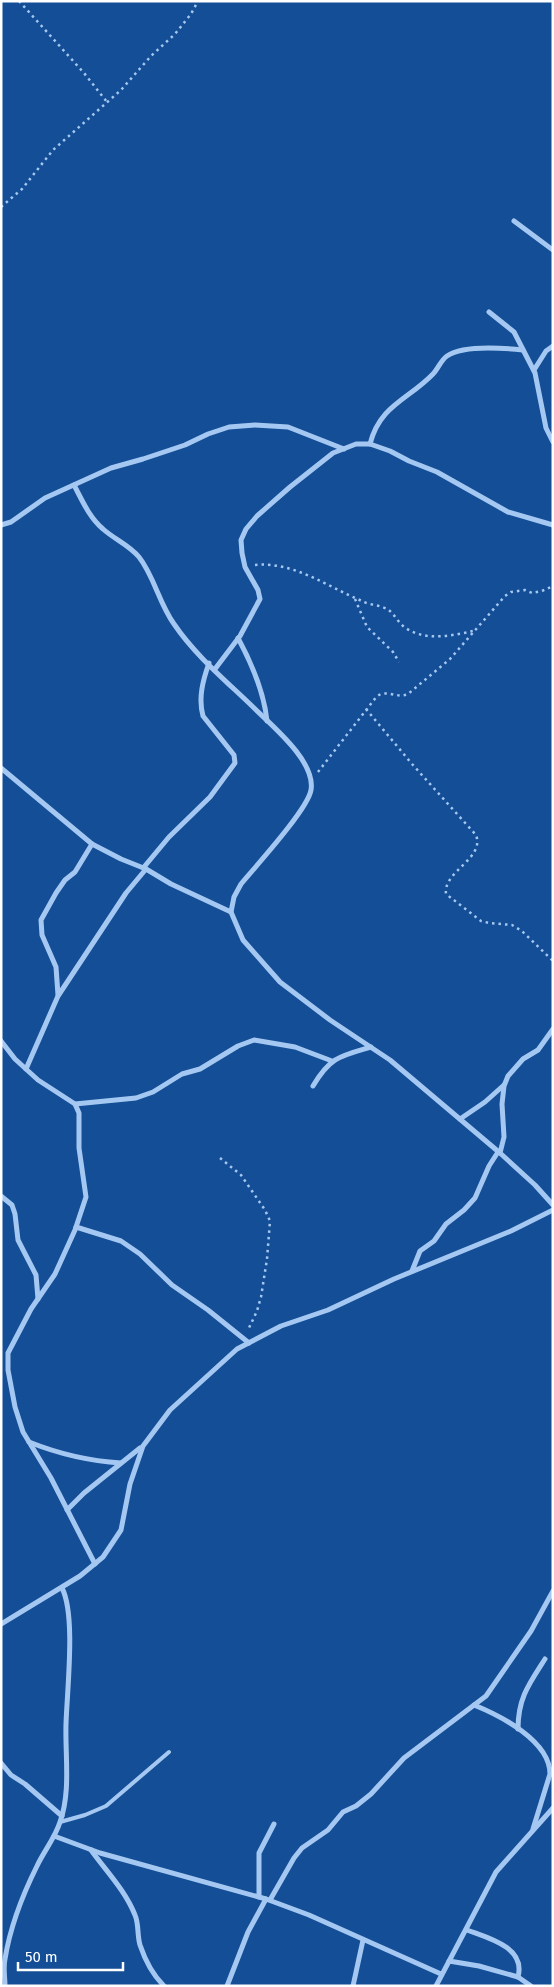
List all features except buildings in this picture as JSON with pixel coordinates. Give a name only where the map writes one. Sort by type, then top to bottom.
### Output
[{"type":"street","points":[[514,221],[553,250]]},
{"type":"street","points":[[489,312],[514,332],[534,370],[546,428],[553,442]]},
{"type":"street","points":[[534,370],[546,351],[553,346]]},
{"type":"street","points":[[370,444],[374,430],[389,409],[434,373],[446,356],[479,348],[523,350]]},
{"type":"street","points":[[1,525],[11,522],[45,498],[74,484],[111,468],[185,445],[229,426],[256,425],[288,428],[344,449]]},
{"type":"street","points":[[215,669],[238,638],[260,599],[258,590],[245,567],[241,540],[246,529],[257,516],[290,487],[333,453],[356,444],[370,444],[390,450],[409,461],[437,472],[508,512],[553,525]]},
{"type":"street","points":[[74,484],[90,516],[103,529],[139,557],[161,603],[190,645],[288,742],[309,770],[311,791],[303,807],[241,884],[234,897],[231,912],[243,940],[280,982],[330,1020],[390,1060],[535,1185],[553,1205]]},
{"type":"street","points":[[238,638],[249,658],[265,704],[267,722]]},
{"type":"street","points":[[26,1069],[58,996],[126,893],[169,837],[210,797],[235,763],[234,756],[203,716],[201,709],[201,696],[209,663]]},
{"type":"street","points":[[1,768],[92,844],[120,859],[145,868],[171,884],[231,912]]},
{"type":"street","points":[[58,996],[56,967],[42,935],[41,920],[56,893],[65,880],[75,872],[92,844]]},
{"type":"street","points":[[412,1271],[420,1251],[434,1241],[446,1224],[464,1210],[475,1198],[490,1166],[499,1153],[504,1137],[502,1104],[504,1084],[510,1071],[523,1059],[538,1050],[553,1029]]},
{"type":"street","points":[[75,1104],[136,1098],[154,1092],[182,1074],[200,1069],[238,1046],[254,1040],[295,1047],[332,1061]]},
{"type":"street","points":[[1,1041],[14,1059],[38,1080],[75,1104],[80,1113],[80,1148],[86,1197],[76,1227],[55,1274],[38,1299],[8,1353],[8,1370],[23,1432],[51,1478],[95,1564]]},
{"type":"street","points":[[313,1086],[327,1065],[332,1061],[371,1047]]},
{"type":"street","points":[[460,1119],[474,1111],[504,1084]]},
{"type":"street","points":[[1,1196],[12,1204],[16,1214],[18,1240],[36,1275],[38,1299]]},
{"type":"street","points":[[67,1510],[84,1493],[142,1446],[170,1410],[237,1349],[281,1326],[328,1310],[412,1271],[511,1231],[552,1212]]},
{"type":"street","points":[[76,1227],[122,1241],[140,1254],[172,1285],[250,1343]]},
{"type":"street","points":[[29,1442],[43,1448],[93,1461],[121,1463]]},
{"type":"street","points":[[1,1624],[62,1588],[103,1557],[120,1530],[130,1484],[142,1446]]},
{"type":"street","points":[[5,1986],[4,1960],[16,1919],[37,1866],[61,1819],[67,1781],[66,1726],[69,1629],[66,1596],[62,1588]]},
{"type":"street","points":[[227,1986],[248,1932],[302,1848],[328,1830],[343,1812],[356,1806],[371,1794],[404,1758],[486,1696],[530,1631],[553,1591]]},
{"type":"street","points":[[518,1729],[518,1712],[521,1698],[545,1659]]},
{"type":"street","points":[[474,1705],[494,1713],[518,1729],[535,1742],[545,1754],[550,1765],[550,1774],[532,1832]]},
{"type":"street","points":[[1,1763],[11,1775],[25,1784],[61,1819]]},
{"type":"street","points":[[436,1986],[496,1872],[553,1808]]},
{"type":"street","points":[[259,1897],[259,1853],[274,1824]]},
{"type":"street","points":[[54,1836],[90,1849],[268,1899],[309,1915],[442,1974]]},
{"type":"street","points":[[90,1849],[118,1885],[127,1900],[135,1915],[140,1945],[149,1966],[164,1986]]},
{"type":"street","points":[[467,1930],[505,1946],[515,1954],[520,1968],[518,1976]]},
{"type":"street","points":[[354,1986],[363,1940]]},
{"type":"street","points":[[449,1961],[480,1966],[518,1976],[531,1986]]},
{"type":"lane","points":[[61,1819],[85,1815],[106,1806],[169,1752]]},
{"type":"path","points":[[19,1],[84,73],[107,102]]},
{"type":"path","points":[[1,207],[22,189],[53,150],[107,102],[175,34],[191,14],[198,1]]},
{"type":"path","points":[[245,567],[267,564],[314,577],[355,598],[388,610],[403,626],[417,633],[430,636],[445,636],[474,631]]},
{"type":"path","points":[[311,781],[371,701],[382,693],[388,692],[402,696],[408,694],[450,659],[505,596],[512,592],[542,591],[553,586]]},
{"type":"path","points":[[355,598],[367,627],[392,652],[399,662]]},
{"type":"path","points":[[366,709],[412,764],[476,835],[478,842],[476,847],[449,881],[445,889],[446,894],[481,921],[512,925],[522,931],[553,961]]},
{"type":"path","points":[[220,1158],[241,1174],[266,1210],[270,1221],[261,1298],[257,1311],[243,1338]]}]
